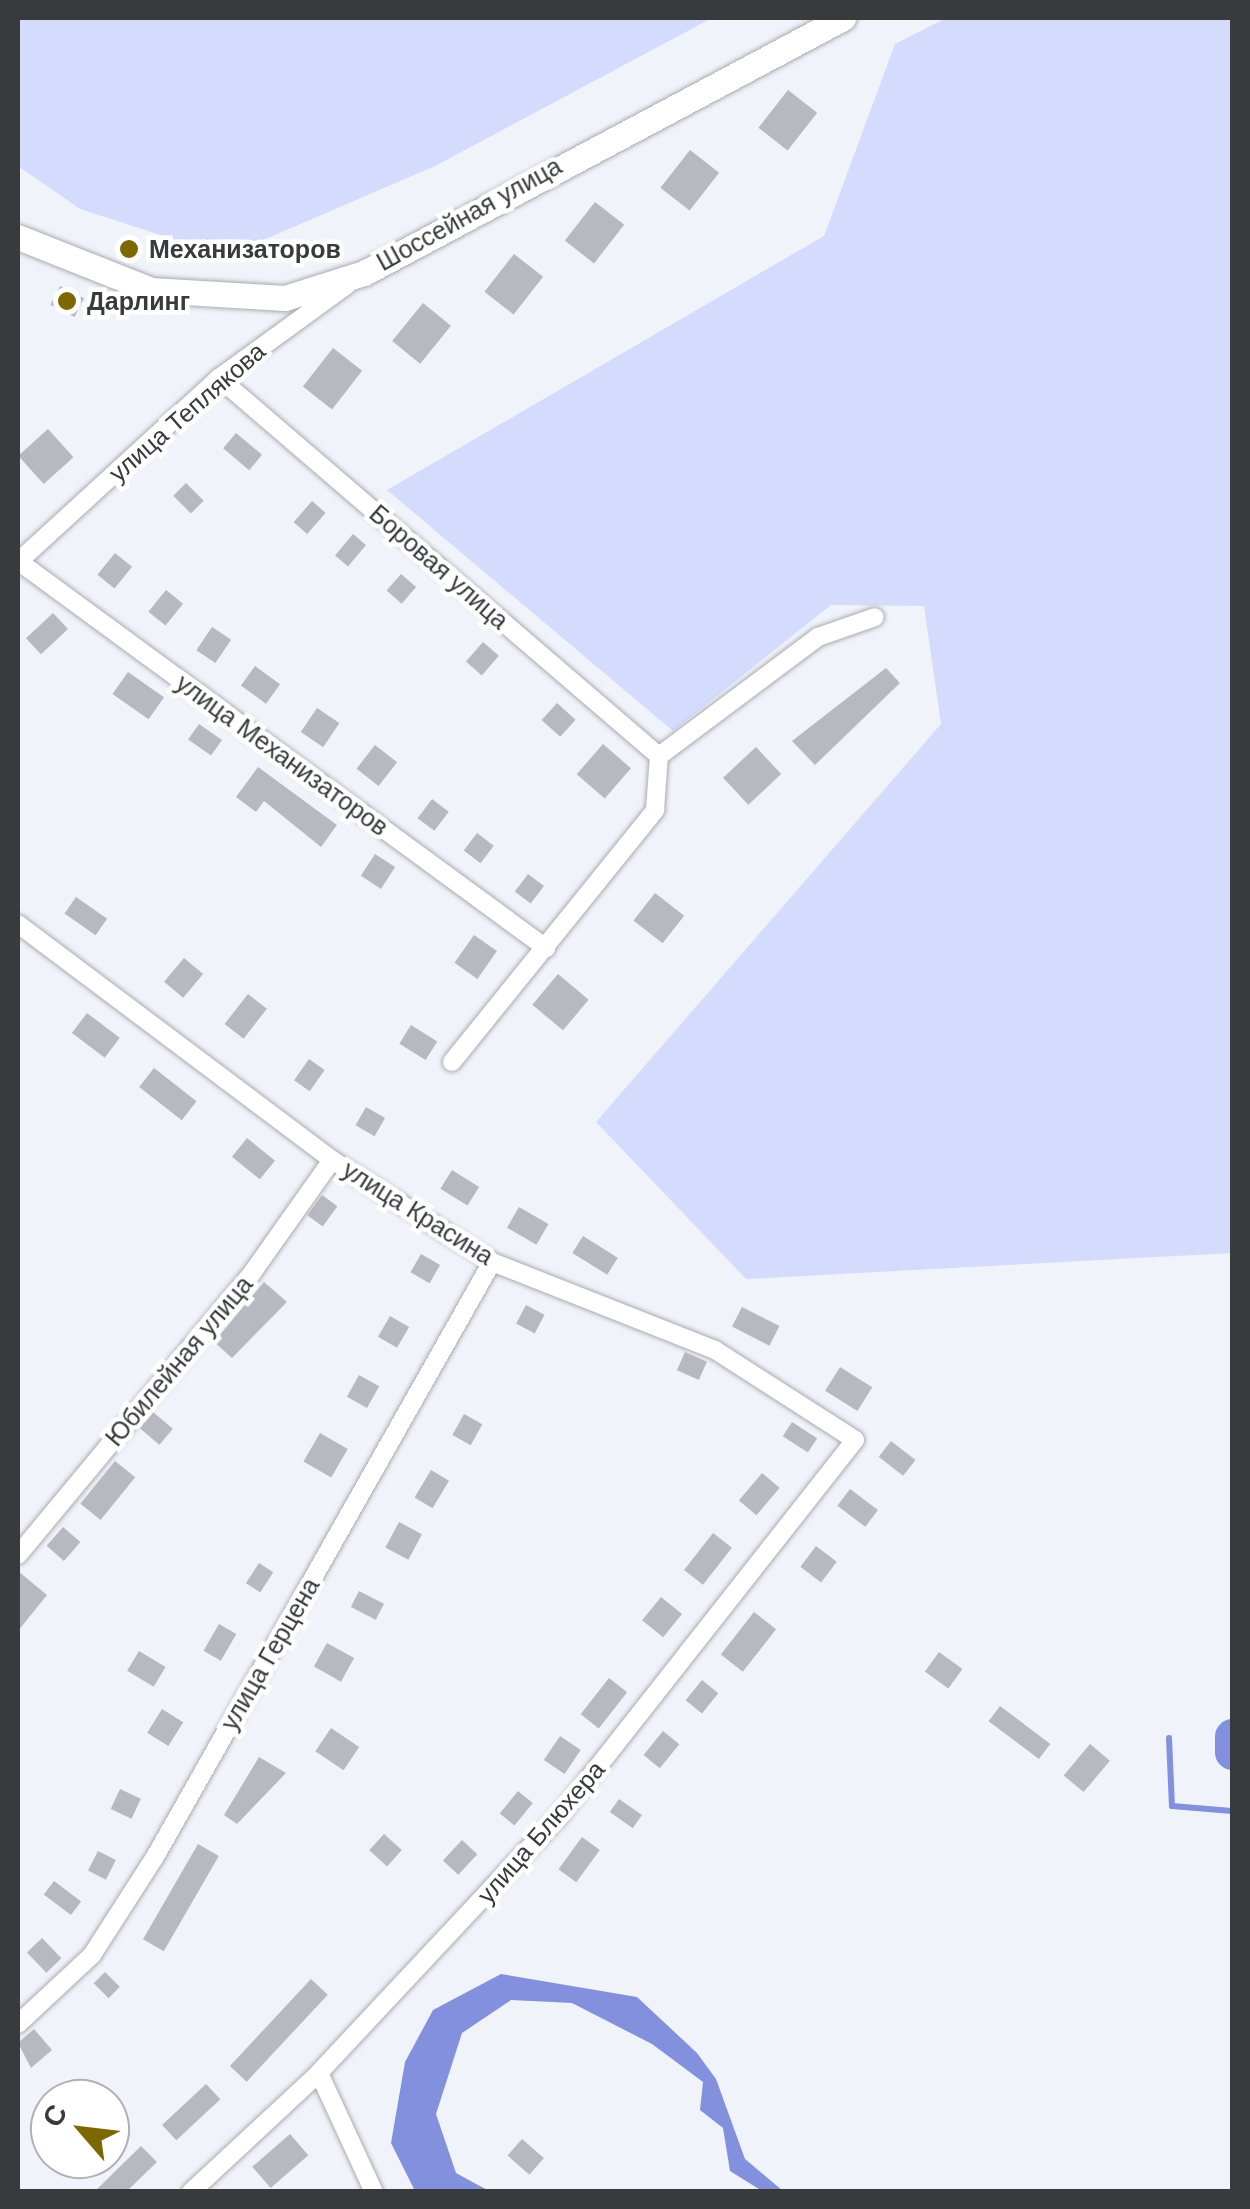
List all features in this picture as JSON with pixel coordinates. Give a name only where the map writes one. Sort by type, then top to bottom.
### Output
[{"type":"main road","name":"Шоссейная улица","points":[[18,237],[151,290],[211,299],[285,298],[364,273],[842,18]]},
{"type":"street","name":"улица Теплякова","points":[[18,561],[219,378],[364,273]]},
{"type":"street","name":"Боровая улица","points":[[219,378],[659,756]]},
{"type":"street","name":"улица Механизаторов","points":[[18,561],[546,948]]},
{"type":"street","points":[[452,1062],[655,810],[659,756],[818,637],[875,618]]},
{"type":"street","name":"улица Красина","points":[[18,924],[332,1160],[492,1262],[715,1350],[855,1440]]},
{"type":"street","name":"Юбилейная улица","points":[[18,1555],[252,1273],[332,1160]]},
{"type":"street","name":"улица Герцена","points":[[18,2024],[92,1955],[155,1857],[492,1262]]},
{"type":"street","name":"улица Блюхера","points":[[191,2192],[319,2073],[562,1813],[855,1440]]},
{"type":"street","points":[[319,2073],[374,2192]]},
{"type":"shaded area","points":[[18,18],[712,18],[435,166],[226,256],[80,209],[18,166]]},
{"type":"shaded area","points":[[946,18],[1232,18],[1232,1253],[746,1279],[596,1122],[941,724],[924,606],[831,605],[673,731],[387,490],[824,236],[895,44]]},
{"type":"water","points":[[501,1974],[637,1997],[697,2053],[716,2079],[745,2159],[783,2191],[762,2191],[730,2171],[723,2128],[700,2110],[703,2082],[652,2044],[572,2003],[511,2000],[462,2033],[436,2114],[456,2173],[489,2191],[415,2191],[391,2143],[405,2062],[433,2010]]},
{"type":"building","points":[[788,90],[817,113],[788,151],[758,128]]},
{"type":"building","points":[[690,150],[719,173],[690,211],[660,188]]},
{"type":"building","points":[[595,202],[624,225],[594,263],[565,241]]},
{"type":"building","points":[[514,254],[543,277],[514,315],[484,292]]},
{"type":"building","name":"Дарлинг","points":[[60,286],[84,298],[75,317],[50,305]]},
{"type":"building","points":[[423,303],[451,326],[420,364],[392,341]]},
{"type":"building","points":[[333,348],[362,371],[332,409],[303,387]]},
{"type":"building","points":[[48,429],[73,457],[44,484],[18,456]]},
{"type":"building","points":[[236,433],[262,455],[249,470],[223,448]]},
{"type":"building","points":[[186,483],[204,501],[191,513],[173,496]]},
{"type":"building","points":[[312,501],[326,513],[307,534],[294,522]]},
{"type":"building","points":[[353,534],[366,545],[348,566],[335,555]]},
{"type":"building","points":[[115,553],[132,567],[114,589],[97,575]]},
{"type":"building","points":[[401,574],[416,587],[402,604],[387,591]]},
{"type":"building","points":[[166,590],[183,604],[165,626],[148,612]]},
{"type":"building","points":[[53,613],[68,629],[41,654],[26,638]]},
{"type":"building","points":[[212,627],[231,640],[215,663],[196,650]]},
{"type":"building","points":[[483,642],[499,656],[482,675],[466,662]]},
{"type":"building","points":[[255,666],[280,684],[266,704],[241,685]]},
{"type":"building","points":[[886,668],[900,683],[815,765],[792,741]]},
{"type":"building","points":[[128,672],[164,697],[149,719],[113,694]]},
{"type":"building","points":[[557,703],[576,720],[560,737],[542,720]]},
{"type":"building","points":[[317,708],[339,723],[323,747],[301,732]]},
{"type":"building","points":[[199,724],[222,740],[211,756],[188,740]]},
{"type":"building","points":[[603,744],[631,768],[605,798],[577,774]]},
{"type":"building","points":[[375,745],[397,762],[379,786],[357,769]]},
{"type":"building","points":[[756,747],[781,774],[748,805],[723,778]]},
{"type":"building","points":[[258,767],[337,825],[321,847],[264,801],[256,812],[236,797]]},
{"type":"building","points":[[432,799],[449,812],[434,831],[418,818]]},
{"type":"building","points":[[477,833],[494,846],[481,863],[464,851]]},
{"type":"building","points":[[375,854],[395,867],[381,889],[361,876]]},
{"type":"building","points":[[528,874],[544,886],[531,904],[515,892]]},
{"type":"building","points":[[655,893],[684,916],[663,943],[633,921]]},
{"type":"building","points":[[76,897],[107,919],[96,935],[65,913]]},
{"type":"building","points":[[474,935],[497,951],[477,979],[454,963]]},
{"type":"building","points":[[184,958],[203,974],[183,998],[164,982]]},
{"type":"building","points":[[558,974],[589,1000],[563,1030],[532,1005]]},
{"type":"building","points":[[248,994],[267,1009],[244,1039],[225,1024]]},
{"type":"building","points":[[87,1013],[120,1038],[105,1058],[72,1033]]},
{"type":"building","points":[[411,1025],[437,1041],[426,1060],[399,1044]]},
{"type":"building","points":[[309,1059],[325,1070],[310,1091],[294,1080]]},
{"type":"building","points":[[154,1068],[197,1101],[182,1120],[139,1087]]},
{"type":"building","points":[[366,1107],[385,1118],[375,1136],[356,1125]]},
{"type":"building","points":[[247,1138],[275,1161],[260,1179],[232,1157]]},
{"type":"building","points":[[452,1170],[479,1187],[467,1206],[440,1189]]},
{"type":"building","points":[[322,1195],[337,1206],[323,1226],[307,1215]]},
{"type":"building","points":[[519,1207],[548,1224],[536,1245],[507,1228]]},
{"type":"building","points":[[583,1236],[618,1258],[607,1275],[572,1253]]},
{"type":"building","points":[[421,1254],[440,1265],[430,1283],[411,1272]]},
{"type":"building","points":[[264,1282],[287,1302],[232,1358],[214,1342]]},
{"type":"building","points":[[526,1305],[545,1315],[535,1333],[516,1324]]},
{"type":"building","points":[[742,1307],[779,1326],[769,1346],[732,1327]]},
{"type":"building","points":[[390,1316],[409,1327],[397,1348],[378,1337]]},
{"type":"building","points":[[685,1352],[707,1362],[699,1380],[677,1370]]},
{"type":"building","points":[[840,1367],[872,1387],[857,1411],[825,1391]]},
{"type":"building","points":[[359,1375],[379,1386],[367,1408],[347,1397]]},
{"type":"building","points":[[153,1412],[173,1429],[159,1445],[140,1428]]},
{"type":"building","points":[[464,1414],[482,1424],[471,1445],[452,1435]]},
{"type":"building","points":[[792,1422],[817,1438],[808,1453],[783,1436]]},
{"type":"building","points":[[320,1433],[348,1449],[331,1478],[304,1462]]},
{"type":"building","points":[[891,1441],[915,1460],[903,1476],[879,1457]]},
{"type":"building","points":[[115,1461],[135,1477],[101,1520],[80,1504]]},
{"type":"building","points":[[431,1470],[449,1481],[433,1508],[415,1497]]},
{"type":"building","points":[[762,1473],[780,1488],[756,1515],[739,1501]]},
{"type":"building","points":[[850,1489],[878,1510],[865,1527],[837,1506]]},
{"type":"building","points":[[399,1522],[422,1534],[408,1560],[385,1548]]},
{"type":"building","points":[[63,1527],[80,1542],[64,1561],[47,1546]]},
{"type":"building","points":[[713,1533],[732,1548],[703,1585],[684,1570]]},
{"type":"building","points":[[816,1546],[837,1562],[821,1582],[800,1567]]},
{"type":"building","points":[[259,1563],[273,1572],[260,1592],[246,1583]]},
{"type":"building","points":[[18,1571],[47,1595],[18,1631]]},
{"type":"building","points":[[359,1591],[384,1604],[376,1620],[351,1607]]},
{"type":"building","points":[[661,1597],[682,1614],[663,1637],[642,1620]]},
{"type":"building","points":[[754,1612],[776,1629],[743,1672],[721,1655]]},
{"type":"building","points":[[219,1624],[236,1634],[221,1661],[204,1651]]},
{"type":"building","points":[[327,1643],[354,1658],[341,1682],[314,1667]]},
{"type":"building","points":[[139,1651],[166,1667],[154,1687],[127,1671]]},
{"type":"building","points":[[939,1652],[962,1669],[948,1688],[925,1671]]},
{"type":"building","points":[[609,1678],[627,1692],[599,1728],[581,1714]]},
{"type":"building","points":[[702,1680],[718,1693],[702,1713],[686,1700]]},
{"type":"building","points":[[1000,1706],[1050,1744],[1039,1759],[989,1721]]},
{"type":"building","points":[[162,1709],[183,1722],[168,1746],[147,1733]]},
{"type":"building","points":[[331,1728],[359,1747],[344,1770],[315,1751]]},
{"type":"building","points":[[663,1731],[679,1744],[660,1768],[643,1755]]},
{"type":"building","points":[[560,1736],[581,1750],[565,1774],[544,1760]]},
{"type":"building","points":[[1090,1744],[1110,1761],[1084,1792],[1064,1775]]},
{"type":"building","points":[[259,1757],[286,1773],[237,1824],[224,1815]]},
{"type":"building","points":[[120,1789],[141,1799],[132,1819],[111,1809]]},
{"type":"building","points":[[518,1791],[533,1803],[515,1825],[500,1814]]},
{"type":"building","points":[[619,1799],[642,1815],[633,1828],[610,1812]]},
{"type":"building","points":[[384,1834],[402,1850],[387,1866],[369,1850]]},
{"type":"building","points":[[582,1837],[600,1850],[576,1882],[558,1869]]},
{"type":"building","points":[[462,1840],[477,1854],[458,1875],[443,1860]]},
{"type":"building","points":[[198,1844],[219,1856],[164,1951],[143,1939]]},
{"type":"building","points":[[98,1851],[116,1860],[106,1880],[88,1871]]},
{"type":"building","points":[[54,1881],[81,1901],[71,1915],[44,1895]]},
{"type":"building","points":[[42,1938],[61,1958],[46,1973],[27,1953]]},
{"type":"building","points":[[105,1972],[120,1987],[109,1998],[94,1983]]},
{"type":"building","points":[[311,1979],[328,1995],[247,2082],[230,2066]]},
{"type":"building","points":[[34,2029],[52,2050],[31,2068],[18,2043]]},
{"type":"building","points":[[206,2084],[220,2099],[176,2140],[162,2125]]},
{"type":"building","points":[[290,2134],[308,2155],[271,2188],[252,2167]]},
{"type":"building","points":[[522,2139],[544,2158],[529,2175],[508,2156]]},
{"type":"building","points":[[141,2146],[157,2162],[126,2192],[94,2192],[107,2179],[130,2179],[130,2157]]},
{"type":"waterway","points":[[1232,1736],[1232,1752]]},
{"type":"waterway","points":[[1169,1738],[1172,1806],[1232,1811]]},
{"type":"place","name":"Механизаторов","points":[[129,249]]},
{"type":"place","name":"Дарлинг","points":[[67,301]]}]
